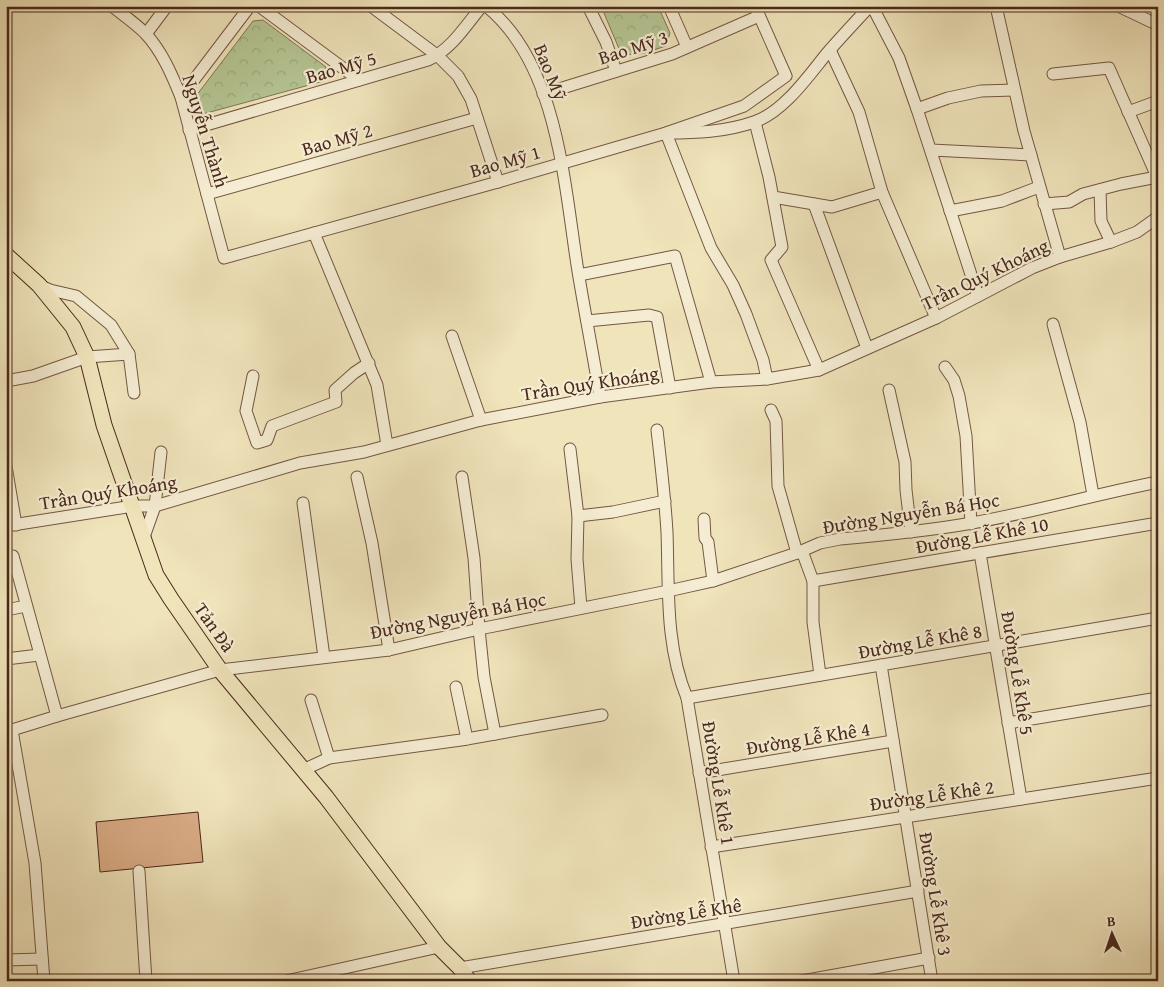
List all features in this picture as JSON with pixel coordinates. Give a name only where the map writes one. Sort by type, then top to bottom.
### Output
[{"type":"main road","name":"Tản Đà","points":[[6,255],[39,285],[73,327],[87,357],[104,425],[156,575],[171,600],[220,670],[326,797],[438,947],[460,968],[469,981]]},
{"type":"street","name":"Nguyễn Thành","points":[[112,6],[146,34],[161,55],[175,82],[190,130],[224,258]]},
{"type":"street","points":[[146,34],[167,6]]},
{"type":"street","points":[[181,98],[250,6]]},
{"type":"street","points":[[259,6],[359,80]]},
{"type":"street","points":[[370,6],[448,64],[464,84],[498,182]]},
{"type":"street","name":"Bao Mỹ 5","points":[[190,130],[438,56],[448,47],[482,6]]},
{"type":"street","name":"Bao Mỹ","points":[[486,6],[502,20],[521,43],[537,76],[543,94],[562,163],[600,397]]},
{"type":"street","points":[[588,6],[606,42],[616,72]]},
{"type":"street","points":[[669,6],[687,47]]},
{"type":"street","points":[[767,379],[763,360],[746,314],[733,286],[710,248],[666,132],[708,133],[755,122],[774,111],[792,95],[871,6],[899,58],[978,296]]},
{"type":"street","points":[[996,6],[1030,155],[1060,257]]},
{"type":"street","points":[[1118,6],[1158,25]]},
{"type":"street","name":"Bao Mỹ 3","points":[[543,94],[616,72],[687,47],[757,11]]},
{"type":"street","name":"Bao Mỹ 1","points":[[224,258],[498,182],[666,132],[744,106],[786,76],[757,11]]},
{"type":"street","points":[[830,50],[859,112],[882,192],[936,318]]},
{"type":"street","points":[[1044,204],[1069,202],[1084,194],[1157,178],[1109,68],[1053,74]]},
{"type":"street","points":[[917,109],[948,98],[980,91],[1014,90]]},
{"type":"street","points":[[1128,112],[1158,101]]},
{"type":"street","name":"Bao Mỹ 2","points":[[207,194],[477,118]]},
{"type":"street","points":[[755,122],[770,177],[782,248],[771,260],[818,370]]},
{"type":"street","points":[[931,150],[1030,155]]},
{"type":"street","points":[[950,211],[1002,201],[1039,187]]},
{"type":"street","points":[[1100,190],[1101,221],[1111,242]]},
{"type":"street","points":[[773,197],[832,207],[882,192]]},
{"type":"street","points":[[814,204],[867,348]]},
{"type":"street","name":"Trần Quý Khoáng","points":[[11,526],[133,506],[155,506],[300,463],[364,452],[480,420],[600,397],[711,382],[767,379],[818,370],[936,318],[1032,268],[1137,232],[1158,217]]},
{"type":"street","points":[[314,233],[377,385],[388,445]]},
{"type":"street","points":[[579,275],[675,256],[711,382]]},
{"type":"street","points":[[39,285],[50,290],[76,296],[111,325],[129,354],[134,393]]},
{"type":"street","points":[[587,321],[649,315],[657,316],[670,388]]},
{"type":"street","points":[[1053,324],[1080,422],[1093,495]]},
{"type":"street","points":[[452,336],[480,420]]},
{"type":"street","points":[[6,381],[33,376],[87,357],[129,354]]},
{"type":"street","points":[[253,376],[246,411],[257,443],[267,440],[272,426],[336,402],[335,390],[369,363]]},
{"type":"street","points":[[945,367],[954,380],[965,428],[971,524]]},
{"type":"street","points":[[889,390],[905,462],[906,490],[912,532]]},
{"type":"street","points":[[772,410],[776,421],[778,486],[800,552],[813,581],[813,622],[820,675]]},
{"type":"street","name":"Đường Lễ Khê 1","points":[[657,430],[665,501],[668,618],[679,679],[687,698],[734,981]]},
{"type":"street","points":[[570,449],[578,516],[577,559],[581,608]]},
{"type":"street","points":[[144,537],[155,506],[162,452]]},
{"type":"street","points":[[6,466],[11,526]]},
{"type":"street","points":[[357,477],[372,543],[389,650]]},
{"type":"street","points":[[462,477],[474,558],[484,677],[495,734]]},
{"type":"street","name":"Đường Nguyễn Bá Học","points":[[44,981],[35,863],[9,730],[220,670],[389,650],[479,629],[668,592],[713,581],[800,552],[820,543],[971,524],[1036,511],[1093,495],[1158,482]]},
{"type":"street","points":[[578,516],[613,512],[665,501]]},
{"type":"street","points":[[303,503],[324,657]]},
{"type":"street","points":[[704,519],[704,538],[708,542],[713,581]]},
{"type":"street","name":"Đường Lễ Khê 10","points":[[813,581],[1158,523]]},
{"type":"street","name":"Đường Lễ Khê 5","points":[[980,553],[1021,800]]},
{"type":"street","points":[[13,556],[57,716]]},
{"type":"street","points":[[6,610],[26,606]]},
{"type":"street","name":"Đường Lễ Khê 8","points":[[687,698],[1158,618]]},
{"type":"street","points":[[6,659],[40,655]]},
{"type":"street","name":"Đường Lễ Khê 3","points":[[881,665],[932,981]]},
{"type":"street","points":[[456,687],[467,739]]},
{"type":"street","points":[[1008,723],[1158,698]]},
{"type":"street","points":[[311,700],[329,758]]},
{"type":"street","points":[[303,770],[329,758],[467,739],[602,715]]},
{"type":"street","name":"Đường Lễ Khê 4","points":[[699,773],[893,741]]},
{"type":"street","name":"Đường Lễ Khê 2","points":[[711,847],[1158,778]]},
{"type":"street","points":[[139,871],[146,981]]},
{"type":"street","name":"Đường Lễ Khê","points":[[460,968],[918,891]]},
{"type":"street","points":[[286,981],[438,947]]},
{"type":"street","points":[[802,981],[928,958]]},
{"type":"street","points":[[6,960],[42,959]]},
{"type":"green space","points":[[601,6],[658,6],[670,33],[666,46],[649,52],[631,55],[620,51]]},
{"type":"green space","points":[[263,20],[326,67],[324,81],[203,114],[198,111],[195,100],[196,96],[253,21]]},
{"type":"building","points":[[198,812],[203,862],[100,872],[96,822]]}]
